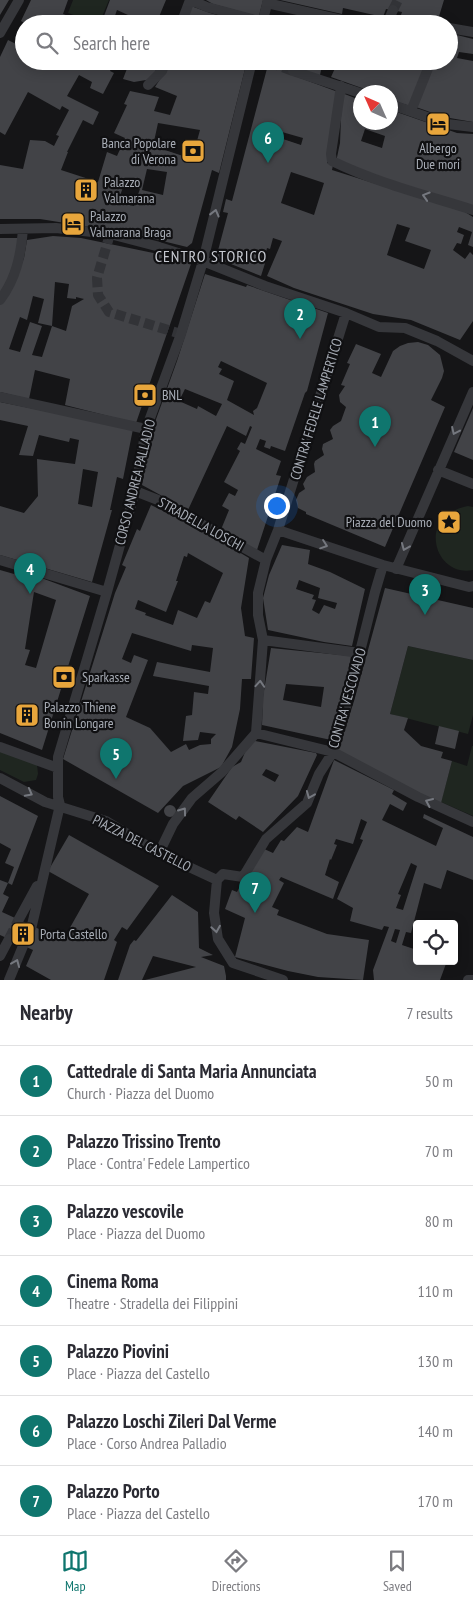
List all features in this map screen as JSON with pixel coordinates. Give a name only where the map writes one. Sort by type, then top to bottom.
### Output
[{"type":"street","points":[[0,33],[19,0]]},
{"type":"street","points":[[184,15],[190,0],[236,15]]},
{"type":"street","points":[[261,15],[268,2],[321,15]]},
{"type":"street","points":[[390,15],[393,10]]},
{"type":"street","points":[[458,30],[473,32]]},
{"type":"street","points":[[148,85],[162,70]]},
{"type":"street","name":"CORSO ANDREA PALLADIO","points":[[32,925],[60,805],[58,797],[58,757],[135,491],[146,429],[181,334],[203,261],[250,70]]},
{"type":"street","points":[[411,112],[427,70]]},
{"type":"street","points":[[293,71],[353,90]]},
{"type":"street","points":[[341,86],[331,154],[332,161],[348,169],[406,190],[473,210]]},
{"type":"street","points":[[398,107],[447,124],[473,127]]},
{"type":"street","points":[[0,229],[56,228],[110,234],[156,246],[203,261],[265,286],[346,313],[379,327],[406,328],[437,340],[473,361]]},
{"type":"street","points":[[0,300],[5,294],[18,264],[23,229]]},
{"type":"street","name":"CONTRA' FEDELE LAMPERTICO","points":[[256,733],[263,640],[258,616],[258,593],[266,560],[278,530],[346,313]]},
{"type":"street","points":[[396,569],[473,392]]},
{"type":"street","points":[[0,397],[146,429]]},
{"type":"street","points":[[438,470],[473,484]]},
{"type":"street","name":"STRADELLA LOSCHI","points":[[135,491],[158,500],[266,560]]},
{"type":"street","points":[[278,530],[396,569],[469,587],[473,586]]},
{"type":"street","points":[[0,560],[107,592]]},
{"type":"street","name":"CONTRA' VESCOVADO","points":[[217,880],[223,874],[243,877],[266,839],[308,803],[319,774],[332,752],[383,565]]},
{"type":"street","points":[[263,640],[360,653]]},
{"type":"street","points":[[159,853],[173,824],[192,798],[222,772],[256,733],[332,752],[418,797],[473,822]]},
{"type":"street","points":[[0,747],[58,768]]},
{"type":"street","name":"PIAZZA DEL CASTELLO","points":[[0,778],[45,802],[60,805],[106,821],[159,853],[217,880]]},
{"type":"street","name":"CORSO ANDREA PALLADIO","points":[[19,919],[43,877]]},
{"type":"street","points":[[217,880],[214,913],[218,939],[233,963],[283,980]]},
{"type":"street","points":[[0,956],[9,939]]},
{"type":"street","points":[[9,980],[24,946]]},
{"type":"street","points":[[468,980],[473,980]]},
{"type":"shaded area","points":[[73,0],[109,0],[103,15],[74,15],[68,13]]},
{"type":"shaded area","points":[[468,506],[473,507],[473,570],[460,570],[449,565],[441,556],[436,545],[436,533],[441,521],[451,512]]},
{"type":"shaded area","points":[[408,646],[473,660],[473,715],[468,734],[390,714]]},
{"type":"shaded area","points":[[472,746],[473,816],[441,802],[452,761],[467,766]]},
{"type":"shaded area","points":[[0,751],[37,764],[38,774],[36,780],[24,782],[0,770]]},
{"type":"building","points":[[0,0],[9,0],[0,15]]},
{"type":"building","points":[[31,0],[68,0],[63,14],[66,15],[24,15]]},
{"type":"building","points":[[110,0],[166,0],[160,15],[128,15],[117,10],[115,15],[104,15]]},
{"type":"building","points":[[206,0],[263,0],[259,15],[213,4]]},
{"type":"building","points":[[280,0],[444,0],[439,15],[401,15],[402,12],[386,9],[384,15],[374,15],[343,8],[342,14]]},
{"type":"building","points":[[191,6],[217,15],[188,15]]},
{"type":"building","points":[[458,35],[473,39],[473,54],[459,52],[458,55]]},
{"type":"building","points":[[8,40],[15,44],[15,70],[110,70],[114,73],[103,94],[90,88],[92,82],[79,75],[67,96],[99,112],[93,125],[83,120],[67,152],[61,170],[98,182],[107,152],[117,156],[125,138],[114,133],[127,105],[124,104],[130,91],[159,97],[154,111],[170,115],[177,96],[155,87],[166,70],[245,70],[219,173],[212,170],[192,243],[187,247],[134,234],[40,219],[0,219],[0,165],[23,169],[30,140],[45,141],[54,146],[59,136],[56,135],[69,110],[62,106],[60,110],[28,92],[5,135],[0,132],[0,57]],"holes":[[[158,123],[200,130],[192,159],[153,146]],[[147,169],[167,172],[163,195],[142,190]],[[124,184],[140,189],[134,206],[121,203],[123,196],[120,196]]]},
{"type":"building","points":[[458,58],[473,61],[473,122],[444,117],[416,107],[431,70],[458,70]]},
{"type":"building","points":[[126,70],[156,70],[152,79],[134,82],[123,79]]},
{"type":"building","points":[[267,70],[321,70],[320,75],[292,75],[338,92],[335,136],[327,163],[333,165],[332,170],[465,212],[473,217],[473,247],[468,245],[472,232],[459,227],[457,232],[464,235],[461,244],[457,243],[453,250],[465,259],[470,252],[473,255],[473,321],[460,340],[411,320],[373,314],[294,288],[267,276],[282,241],[273,238],[270,249],[267,248],[265,256],[267,257],[261,276],[216,258],[228,213],[223,212],[226,199],[232,201]],"holes":[[[282,132],[303,138],[301,145],[280,138]],[[291,172],[324,183],[314,215],[281,203]],[[397,224],[410,228],[405,241],[431,250],[424,269],[387,255]]]},
{"type":"building","points":[[334,70],[424,70],[410,106],[398,102],[398,85],[353,85],[331,77]]},
{"type":"building","points":[[342,93],[353,97],[353,130],[365,130],[361,141],[382,148],[385,136],[368,130],[398,130],[398,112],[457,133],[473,134],[473,208],[336,162],[340,143]]},
{"type":"building","points":[[53,236],[81,238],[192,261],[136,423],[65,405],[70,379],[35,370],[29,399],[0,392],[0,305],[17,277],[24,258],[27,240]],"holes":[[[55,282],[69,284],[67,298],[76,299],[76,297],[84,299],[72,306],[66,331],[52,326]],[[33,296],[44,299],[38,323],[52,326],[42,357],[32,355],[42,326],[30,322],[20,352],[9,349],[20,317],[27,320]]]},
{"type":"building","points":[[0,238],[20,238],[16,265],[0,293]]},
{"type":"building","points":[[205,274],[246,287],[247,285],[328,313],[307,391],[285,451],[271,446],[270,449],[264,447],[266,441],[260,439],[256,449],[281,461],[276,475],[281,476],[256,553],[220,532],[229,510],[222,506],[229,493],[235,496],[238,490],[224,482],[240,451],[237,449],[241,442],[245,444],[252,427],[250,426],[246,436],[227,426],[188,510],[142,485],[150,436]],"holes":[[[221,361],[267,383],[257,408],[253,411],[254,415],[227,400],[234,381],[219,374],[222,369],[218,367]],[[185,389],[222,404],[216,416],[198,406],[197,409],[179,401]]]},
{"type":"building","points":[[418,342],[428,345],[440,355],[444,371],[431,400],[445,407],[385,547],[306,514],[306,512],[298,508],[296,500],[299,493],[305,489],[303,484],[307,477],[315,472],[315,461],[324,455],[323,444],[333,439],[330,430],[341,421],[346,407],[340,402],[339,395],[345,386],[341,385],[350,364],[347,363],[356,344],[381,354],[372,373],[381,377],[393,351],[408,343]]},
{"type":"building","points":[[0,402],[133,429],[123,479],[117,477],[110,510],[112,510],[92,582],[0,555],[0,506],[24,513],[38,496],[37,459],[75,464],[79,440],[70,438],[69,442],[39,435],[33,456],[19,455],[28,426],[0,420]],"holes":[[[83,469],[98,472],[92,507],[78,504]]]},
{"type":"building","points":[[473,408],[473,460],[454,452]]},
{"type":"building","points":[[151,505],[200,529],[249,558],[241,608],[245,636],[254,638],[251,679],[242,679],[240,709],[232,747],[221,767],[183,786],[158,813],[63,759],[115,593],[126,567],[122,565],[137,529],[140,531]],"holes":[[[188,553],[223,573],[210,603],[205,601],[197,618],[178,610],[173,625],[145,615],[146,613],[135,609],[138,600],[166,612],[178,581],[176,581],[184,556],[187,557]],[[132,633],[191,651],[192,645],[213,648],[210,672],[157,662],[153,676],[209,686],[208,694],[194,692],[192,715],[186,716],[183,741],[198,740],[200,732],[216,734],[211,739],[211,744],[200,745],[189,750],[186,744],[171,752],[150,728],[126,717],[148,660],[134,655],[131,663],[122,659]]]},
{"type":"building","points":[[282,545],[310,550],[308,564],[330,572],[365,589],[352,646],[268,630],[263,598],[269,575]],"holes":[[[299,580],[320,588],[318,598],[337,603],[335,609],[324,605],[319,614],[312,610],[316,600],[312,599],[314,595],[296,589]]]},
{"type":"building","points":[[0,570],[14,574],[15,572],[36,576],[90,596],[42,750],[0,733]],"holes":[[[34,592],[56,600],[36,668],[25,665],[30,650],[25,649]]]},
{"type":"building","points":[[385,588],[473,608],[473,660],[408,646],[390,714],[408,718],[404,730],[421,746],[443,752],[441,758],[452,761],[440,807],[338,752]]},
{"type":"building","points":[[271,648],[351,656],[346,686],[331,740],[262,725],[263,697]],"holes":[[[286,684],[324,687],[321,707],[283,700]]]},
{"type":"building","points":[[439,726],[459,731],[455,749],[435,744]]},
{"type":"building","points":[[250,740],[316,753],[317,755],[298,796],[263,832],[239,816],[236,820],[208,802],[232,767],[241,762]],"holes":[[[266,769],[279,775],[275,782],[262,775]]]},
{"type":"building","points":[[334,760],[394,790],[392,794],[407,803],[403,811],[390,804],[382,820],[436,846],[443,828],[423,818],[424,814],[473,837],[473,880],[447,870],[441,889],[424,883],[411,933],[406,932],[402,945],[413,949],[413,965],[446,965],[440,980],[374,980],[373,970],[389,927],[384,926],[382,930],[350,921],[353,908],[337,899],[363,840],[360,839],[367,822],[361,819],[353,844],[336,839],[334,844],[337,845],[325,875],[339,882],[333,899],[281,877],[279,880],[284,883],[272,907],[279,910],[277,915],[327,934],[369,940],[363,980],[318,977],[235,957],[245,918],[225,909],[232,890],[237,892],[242,882],[245,883],[262,848],[273,853],[281,840],[284,841],[297,827],[308,832]],"holes":[[[411,863],[417,866],[403,910],[396,908],[401,895],[398,894]],[[395,929],[400,930],[396,943],[391,941]]]},
{"type":"building","points":[[0,796],[38,816],[12,885],[8,883],[14,867],[5,863],[11,849],[0,843]]},
{"type":"building","points":[[170,805],[176,811],[170,817],[164,811]]},
{"type":"building","points":[[69,835],[159,886],[127,930],[122,927],[114,940],[117,942],[104,980],[51,980],[26,966],[33,950],[0,935],[0,880],[8,883],[3,894],[9,897],[2,912],[63,940],[89,894],[48,871]]},
{"type":"building","points":[[172,895],[198,912],[199,948],[213,955],[201,957],[224,966],[226,980],[145,980],[196,967],[153,956],[142,980],[118,980],[130,945],[134,940],[136,941]]},
{"type":"tunnel","points":[[393,10],[398,0]]},
{"type":"tunnel","points":[[110,234],[97,278],[98,295],[109,312],[181,334]]},
{"type":"tunnel","points":[[9,939],[19,919]]},
{"type":"tunnel","points":[[23,946],[32,925]]},
{"type":"place","name":"Albergo Due mori","points":[[438,124]]},
{"type":"place","name":"Banca Popolare di Verona","points":[[193,151]]},
{"type":"place","name":"Palazzo Loschi Zileri Dal Verme","points":[[268,163]]},
{"type":"place","name":"Palazzo Valmarana","points":[[86,190]]},
{"type":"place","name":"Palazzo Valmarana Braga","points":[[73,224]]},
{"type":"place","name":"Palazzo Trissino Trento","points":[[300,339]]},
{"type":"place","name":"BNL","points":[[145,395]]},
{"type":"place","name":"Cattedrale di Santa Maria Annunciata","points":[[375,447]]},
{"type":"place","name":"Piazza del Duomo","points":[[449,522]]},
{"type":"place","name":"Cinema Roma","points":[[30,594]]},
{"type":"place","name":"Palazzo vescovile","points":[[425,615]]},
{"type":"place","name":"Sparkasse","points":[[64,677]]},
{"type":"place","name":"Palazzo Thiene Bonin Longare","points":[[27,715]]},
{"type":"place","name":"Palazzo Piovini","points":[[116,779]]},
{"type":"place","name":"Palazzo Porto","points":[[255,913]]},
{"type":"place","name":"Porta Castello","points":[[23,934]]},
{"type":"district","name":"CENTRO STORICO","points":[[211,256]]}]
